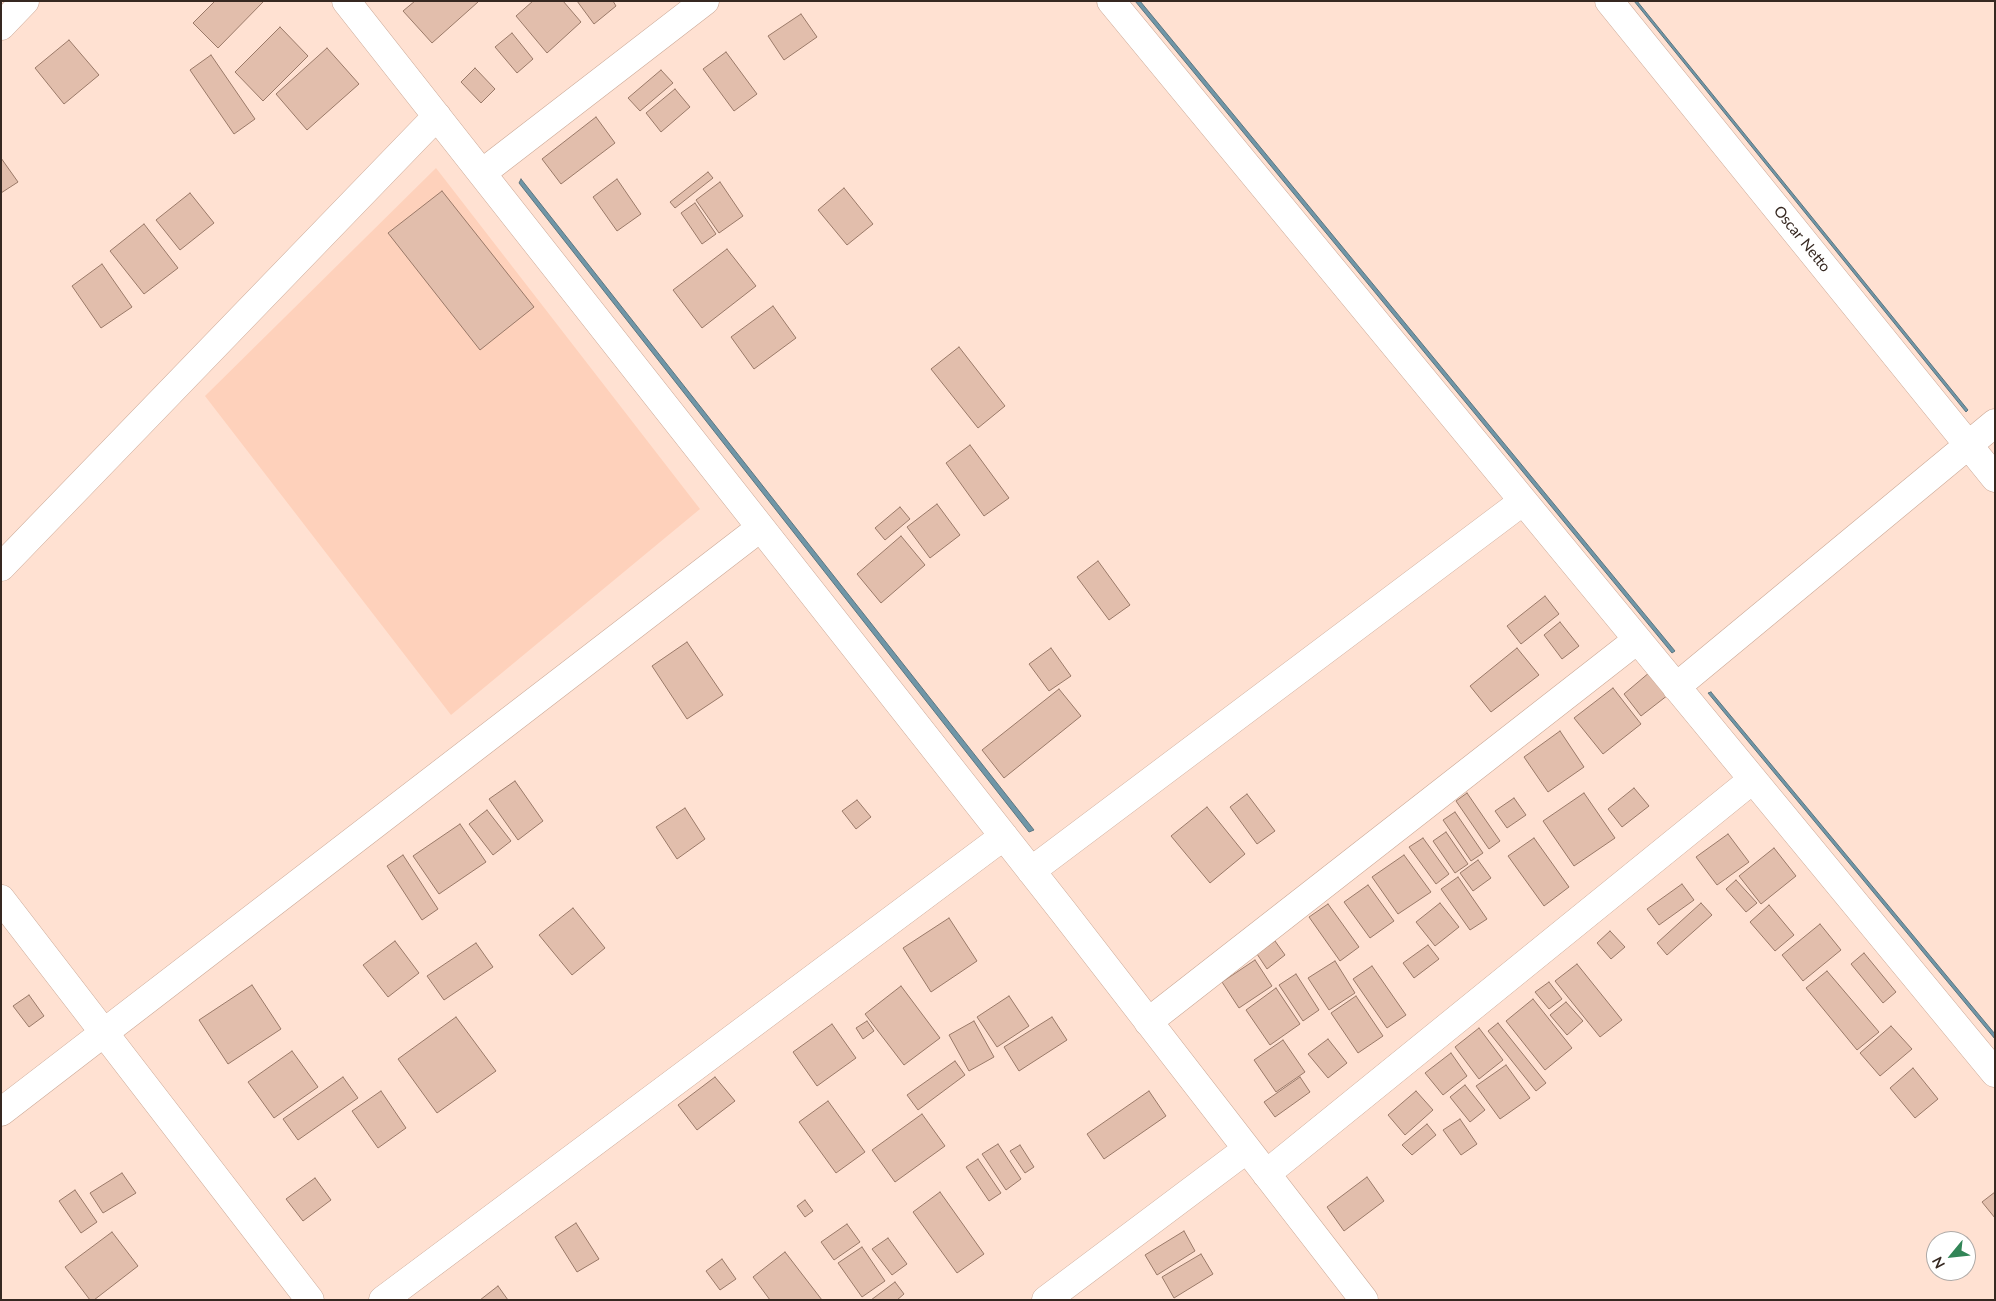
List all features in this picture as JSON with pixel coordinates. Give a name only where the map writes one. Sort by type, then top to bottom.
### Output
[{"type":"street","points":[[1,26],[25,1]]},
{"type":"street","points":[[346,1],[1004,836],[1364,1300]]},
{"type":"street","points":[[482,173],[705,1]]},
{"type":"street","points":[[1111,1],[1522,502],[1995,1073]]},
{"type":"street","name":"Oscar Netto","points":[[1608,1],[1995,478]]},
{"type":"street","points":[[1,567],[437,116]]},
{"type":"street","points":[[1676,687],[1995,423]]},
{"type":"street","points":[[1031,871],[1522,502]]},
{"type":"street","points":[[1,1112],[760,528]]},
{"type":"street","points":[[1148,1022],[1637,640]]},
{"type":"street","points":[[1266,1174],[1752,780]]},
{"type":"street","points":[[383,1300],[1004,836]]},
{"type":"street","points":[[1,899],[310,1300]]},
{"type":"street","points":[[1046,1300],[1247,1149]]},
{"type":"shaded area","points":[[436,168],[700,509],[451,715],[205,396]]},
{"type":"water","points":[[1135,1],[1140,1],[1675,651],[1672,653]]},
{"type":"water","points":[[1634,1],[1637,1],[1968,410],[1966,412]]},
{"type":"water","points":[[521,179],[1034,830],[1029,832],[519,183]]},
{"type":"water","points":[[1711,692],[1995,1034],[1995,1039],[1708,693]]},
{"type":"building","points":[[215,1],[263,2],[218,48],[193,23]]},
{"type":"building","points":[[415,1],[478,2],[432,43],[403,11]]},
{"type":"building","points":[[533,1],[563,1],[581,22],[547,53],[516,16]]},
{"type":"building","points":[[577,1],[613,1],[616,6],[594,24]]},
{"type":"building","points":[[801,14],[817,37],[784,60],[768,36]]},
{"type":"building","points":[[280,27],[308,56],[263,101],[235,72]]},
{"type":"building","points":[[512,33],[533,59],[517,73],[495,47]]},
{"type":"building","points":[[69,40],[99,75],[64,104],[35,68]]},
{"type":"building","points":[[327,48],[359,84],[307,130],[276,94]]},
{"type":"building","points":[[726,52],[757,94],[734,111],[703,69]]},
{"type":"building","points":[[211,55],[255,119],[234,134],[190,70]]},
{"type":"building","points":[[475,68],[495,89],[481,103],[461,82]]},
{"type":"building","points":[[661,70],[673,83],[640,111],[628,98]]},
{"type":"building","points":[[675,89],[690,107],[661,132],[646,113]]},
{"type":"building","points":[[596,117],[615,143],[561,184],[542,159]]},
{"type":"building","points":[[1,158],[18,182],[1,193]]},
{"type":"building","points":[[708,172],[713,178],[675,208],[670,202]]},
{"type":"building","points":[[617,179],[641,214],[617,231],[593,197]]},
{"type":"building","points":[[720,182],[743,216],[719,233],[696,200]]},
{"type":"building","points":[[844,188],[873,224],[847,245],[818,210]]},
{"type":"building","points":[[442,191],[534,307],[480,350],[388,233]]},
{"type":"building","points":[[190,193],[214,223],[180,250],[156,220]]},
{"type":"building","points":[[695,203],[716,234],[702,244],[681,213]]},
{"type":"building","points":[[144,224],[178,268],[144,294],[110,251]]},
{"type":"building","points":[[727,249],[756,286],[702,328],[673,290]]},
{"type":"building","points":[[102,264],[132,307],[101,328],[72,286]]},
{"type":"building","points":[[773,306],[796,338],[754,369],[731,337]]},
{"type":"building","points":[[959,347],[1005,406],[978,428],[931,369]]},
{"type":"building","points":[[970,445],[1009,498],[984,516],[946,463]]},
{"type":"building","points":[[937,504],[960,535],[930,558],[907,527]]},
{"type":"building","points":[[900,507],[910,519],[885,540],[875,528]]},
{"type":"building","points":[[901,536],[925,565],[881,603],[857,574]]},
{"type":"building","points":[[1098,561],[1130,605],[1109,620],[1077,577]]},
{"type":"building","points":[[1545,596],[1559,614],[1521,644],[1507,626]]},
{"type":"building","points":[[1560,622],[1579,646],[1562,659],[1544,635]]},
{"type":"building","points":[[687,642],[723,695],[687,719],[652,666]]},
{"type":"building","points":[[1051,648],[1071,676],[1049,691],[1029,664]]},
{"type":"building","points":[[1517,648],[1539,675],[1491,712],[1470,686]]},
{"type":"building","points":[[1650,672],[1668,695],[1641,716],[1624,694]]},
{"type":"building","points":[[1613,688],[1641,724],[1603,754],[1574,718]]},
{"type":"building","points":[[1059,689],[1081,716],[1004,778],[982,750]]},
{"type":"building","points":[[1560,731],[1584,767],[1548,792],[1524,757]]},
{"type":"building","points":[[515,781],[543,821],[518,840],[489,799]]},
{"type":"building","points":[[1634,788],[1649,806],[1622,827],[1608,809]]},
{"type":"building","points":[[1467,793],[1500,841],[1489,849],[1456,801]]},
{"type":"building","points":[[1584,793],[1615,838],[1574,866],[1543,821]]},
{"type":"building","points":[[1247,794],[1275,831],[1257,844],[1230,807]]},
{"type":"building","points":[[1514,798],[1526,815],[1507,828],[1495,811]]},
{"type":"building","points":[[857,800],[871,817],[856,829],[842,811]]},
{"type":"building","points":[[1207,807],[1245,854],[1210,883],[1171,836]]},
{"type":"building","points":[[685,808],[705,839],[677,859],[656,827]]},
{"type":"building","points":[[487,810],[511,841],[493,855],[469,824]]},
{"type":"building","points":[[1455,812],[1483,853],[1471,861],[1443,820]]},
{"type":"building","points":[[460,824],[486,862],[439,894],[413,856]]},
{"type":"building","points":[[1446,832],[1468,864],[1455,873],[1433,841]]},
{"type":"building","points":[[1728,834],[1749,862],[1717,885],[1696,857]]},
{"type":"building","points":[[1423,838],[1449,874],[1436,884],[1409,847]]},
{"type":"building","points":[[1534,838],[1569,887],[1544,906],[1508,856]]},
{"type":"building","points":[[1774,848],[1796,876],[1761,904],[1739,876]]},
{"type":"building","points":[[403,855],[438,909],[422,920],[387,866]]},
{"type":"building","points":[[1404,855],[1431,892],[1398,914],[1372,877]]},
{"type":"building","points":[[1478,860],[1491,878],[1473,891],[1460,873]]},
{"type":"building","points":[[1458,877],[1487,919],[1470,930],[1441,889]]},
{"type":"building","points":[[1736,880],[1757,903],[1746,912],[1726,889]]},
{"type":"building","points":[[1682,884],[1694,900],[1659,925],[1647,909]]},
{"type":"building","points":[[1368,885],[1394,921],[1370,938],[1344,902]]},
{"type":"building","points":[[1440,903],[1459,927],[1435,946],[1416,922]]},
{"type":"building","points":[[1701,903],[1712,915],[1667,955],[1657,943]]},
{"type":"building","points":[[1328,904],[1359,947],[1340,961],[1309,917]]},
{"type":"building","points":[[1769,905],[1794,935],[1775,951],[1750,922]]},
{"type":"building","points":[[573,908],[605,948],[572,975],[539,935]]},
{"type":"building","points":[[949,918],[977,961],[931,992],[903,948]]},
{"type":"building","points":[[1820,924],[1841,950],[1803,981],[1782,955]]},
{"type":"building","points":[[1610,931],[1625,947],[1611,959],[1597,943]]},
{"type":"building","points":[[395,941],[419,973],[388,997],[363,965]]},
{"type":"building","points":[[1275,941],[1285,955],[1267,969],[1257,954]]},
{"type":"building","points":[[476,943],[493,967],[444,1000],[427,976]]},
{"type":"building","points":[[1428,945],[1439,959],[1414,978],[1403,963]]},
{"type":"building","points":[[1864,953],[1896,992],[1883,1003],[1851,964]]},
{"type":"building","points":[[1255,960],[1272,986],[1239,1008],[1222,982]]},
{"type":"building","points":[[1335,961],[1355,993],[1329,1010],[1308,978]]},
{"type":"building","points":[[1577,964],[1622,1020],[1600,1037],[1555,981]]},
{"type":"building","points":[[1372,966],[1406,1015],[1387,1028],[1353,979]]},
{"type":"building","points":[[1827,971],[1879,1032],[1857,1050],[1806,988]]},
{"type":"building","points":[[1296,974],[1319,1010],[1303,1021],[1279,985]]},
{"type":"building","points":[[1549,982],[1562,999],[1549,1009],[1535,992]]},
{"type":"building","points":[[252,985],[281,1029],[228,1064],[199,1020]]},
{"type":"building","points":[[901,986],[940,1038],[904,1065],[865,1014]]},
{"type":"building","points":[[1276,988],[1300,1024],[1270,1045],[1246,1010]]},
{"type":"building","points":[[29,995],[44,1016],[29,1027],[13,1006]]},
{"type":"building","points":[[1009,996],[1029,1026],[997,1047],[977,1017]]},
{"type":"building","points":[[1356,996],[1383,1036],[1358,1053],[1331,1013]]},
{"type":"building","points":[[1533,999],[1572,1048],[1545,1070],[1506,1021]]},
{"type":"building","points":[[1566,1002],[1583,1021],[1567,1035],[1550,1015]]},
{"type":"building","points":[[456,1017],[496,1071],[437,1113],[398,1059]]},
{"type":"building","points":[[1052,1017],[1067,1040],[1019,1071],[1004,1047]]},
{"type":"building","points":[[867,1021],[874,1031],[863,1039],[856,1028]]},
{"type":"building","points":[[974,1021],[994,1057],[969,1071],[949,1035]]},
{"type":"building","points":[[1498,1023],[1546,1083],[1536,1091],[1488,1031]]},
{"type":"building","points":[[832,1024],[856,1058],[817,1086],[793,1052]]},
{"type":"building","points":[[1891,1026],[1912,1049],[1880,1076],[1860,1053]]},
{"type":"building","points":[[1479,1028],[1503,1060],[1479,1079],[1455,1047]]},
{"type":"building","points":[[1328,1039],[1347,1063],[1328,1078],[1308,1054]]},
{"type":"building","points":[[1283,1040],[1305,1072],[1276,1092],[1254,1060]]},
{"type":"building","points":[[292,1051],[318,1087],[274,1118],[248,1082]]},
{"type":"building","points":[[1451,1053],[1467,1076],[1443,1095],[1425,1073]]},
{"type":"building","points":[[955,1061],[965,1075],[918,1110],[907,1095]]},
{"type":"building","points":[[1506,1065],[1530,1098],[1500,1119],[1476,1086]]},
{"type":"building","points":[[1913,1068],[1938,1099],[1915,1118],[1890,1088]]},
{"type":"building","points":[[343,1077],[358,1098],[298,1140],[283,1119]]},
{"type":"building","points":[[715,1077],[735,1101],[697,1130],[678,1105]]},
{"type":"building","points":[[1300,1077],[1310,1092],[1275,1117],[1264,1102]]},
{"type":"building","points":[[1465,1085],[1485,1110],[1470,1122],[1450,1097]]},
{"type":"building","points":[[381,1091],[406,1128],[378,1148],[352,1111]]},
{"type":"building","points":[[1149,1091],[1166,1116],[1104,1159],[1087,1134]]},
{"type":"building","points":[[1416,1091],[1433,1110],[1405,1135],[1388,1115]]},
{"type":"building","points":[[828,1101],[865,1152],[836,1173],[799,1122]]},
{"type":"building","points":[[922,1114],[945,1146],[895,1182],[872,1150]]},
{"type":"building","points":[[1460,1119],[1477,1144],[1461,1155],[1443,1130]]},
{"type":"building","points":[[1427,1124],[1436,1135],[1412,1155],[1402,1145]]},
{"type":"building","points":[[998,1144],[1021,1179],[1006,1190],[982,1154]]},
{"type":"building","points":[[1020,1145],[1034,1167],[1025,1173],[1010,1151]]},
{"type":"building","points":[[978,1159],[1001,1193],[989,1201],[966,1167]]},
{"type":"building","points":[[122,1173],[136,1193],[103,1213],[90,1193]]},
{"type":"building","points":[[1367,1177],[1384,1201],[1344,1231],[1327,1207]]},
{"type":"building","points":[[315,1178],[331,1200],[303,1221],[286,1199]]},
{"type":"building","points":[[75,1190],[97,1222],[81,1233],[59,1201]]},
{"type":"building","points":[[940,1192],[984,1254],[957,1273],[913,1212]]},
{"type":"building","points":[[1995,1192],[1995,1218],[1982,1202]]},
{"type":"building","points":[[805,1200],[813,1211],[805,1217],[797,1206]]},
{"type":"building","points":[[576,1223],[599,1259],[577,1272],[555,1237]]},
{"type":"building","points":[[847,1224],[860,1242],[834,1260],[821,1242]]},
{"type":"building","points":[[1184,1231],[1195,1251],[1157,1275],[1145,1255]]},
{"type":"building","points":[[112,1232],[138,1266],[94,1300],[90,1300],[65,1267]]},
{"type":"building","points":[[888,1238],[907,1264],[892,1275],[872,1249]]},
{"type":"building","points":[[862,1247],[885,1281],[862,1297],[838,1263]]},
{"type":"building","points":[[785,1252],[822,1300],[770,1300],[753,1277]]},
{"type":"building","points":[[1201,1254],[1213,1274],[1174,1298],[1162,1277]]},
{"type":"building","points":[[722,1259],[736,1279],[720,1290],[706,1271]]},
{"type":"building","points":[[895,1282],[904,1294],[897,1300],[871,1300]]},
{"type":"building","points":[[498,1286],[508,1300],[480,1300]]}]
